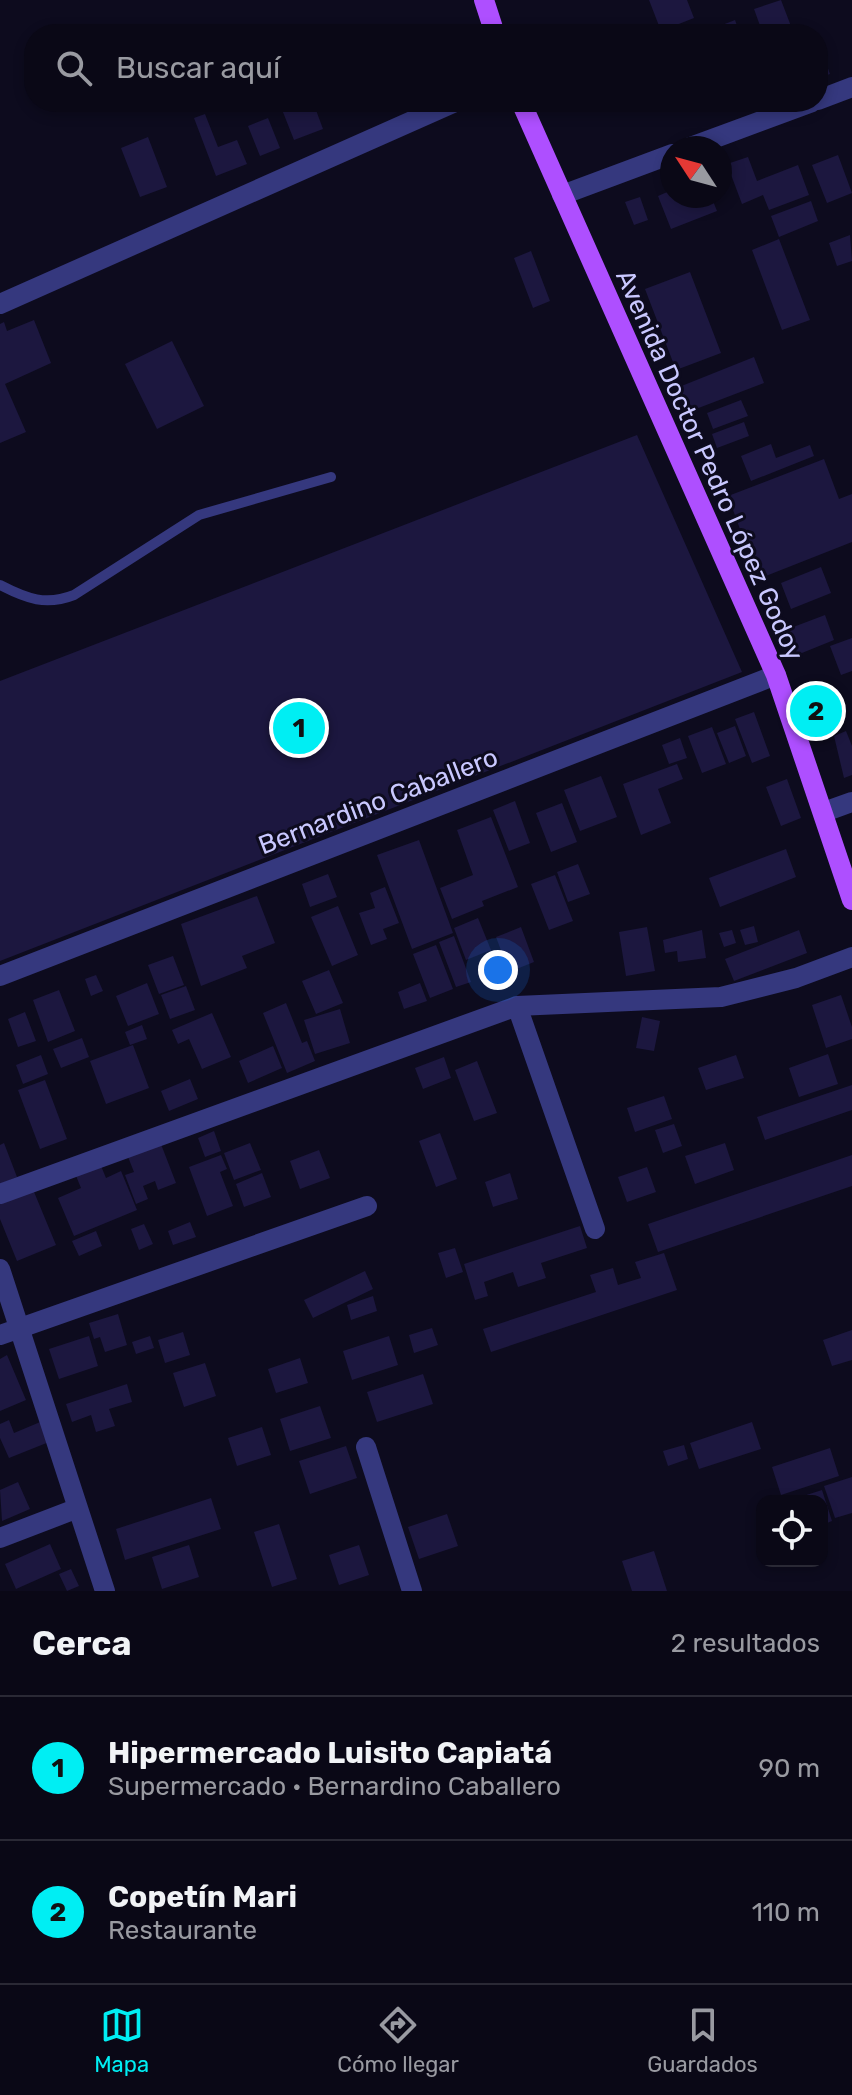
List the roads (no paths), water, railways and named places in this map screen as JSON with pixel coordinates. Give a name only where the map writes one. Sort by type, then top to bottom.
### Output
[{"type":"main road","points":[[484,0],[492,24]]},
{"type":"main road","name":"Avenida Doctor Pedro López Godoy","points":[[525,112],[776,675],[852,900]]},
{"type":"street","points":[[828,96],[852,87]]},
{"type":"street","points":[[0,304],[432,112]]},
{"type":"street","points":[[720,136],[785,112]]},
{"type":"street","points":[[562,195],[660,158]]},
{"type":"street","name":"Bernardino Caballero","points":[[0,976],[776,675]]},
{"type":"street","points":[[824,812],[852,802]]},
{"type":"street","points":[[0,1194],[517,1006],[721,997],[796,978],[852,957]]},
{"type":"street","points":[[517,1006],[595,1229]]},
{"type":"street","points":[[10,1331],[367,1206]]},
{"type":"street","points":[[0,1269],[10,1331],[78,1508],[105,1591]]},
{"type":"street","points":[[366,1447],[412,1591]]},
{"type":"street","points":[[0,1538],[78,1508]]},
{"type":"lane","points":[[0,585],[39,602],[56,602],[74,595],[199,515],[331,477]]},
{"type":"place","name":"Copetín Mari","points":[[816,711]]},
{"type":"place","name":"Hipermercado Luisito Capiatá","points":[[299,728]]}]
